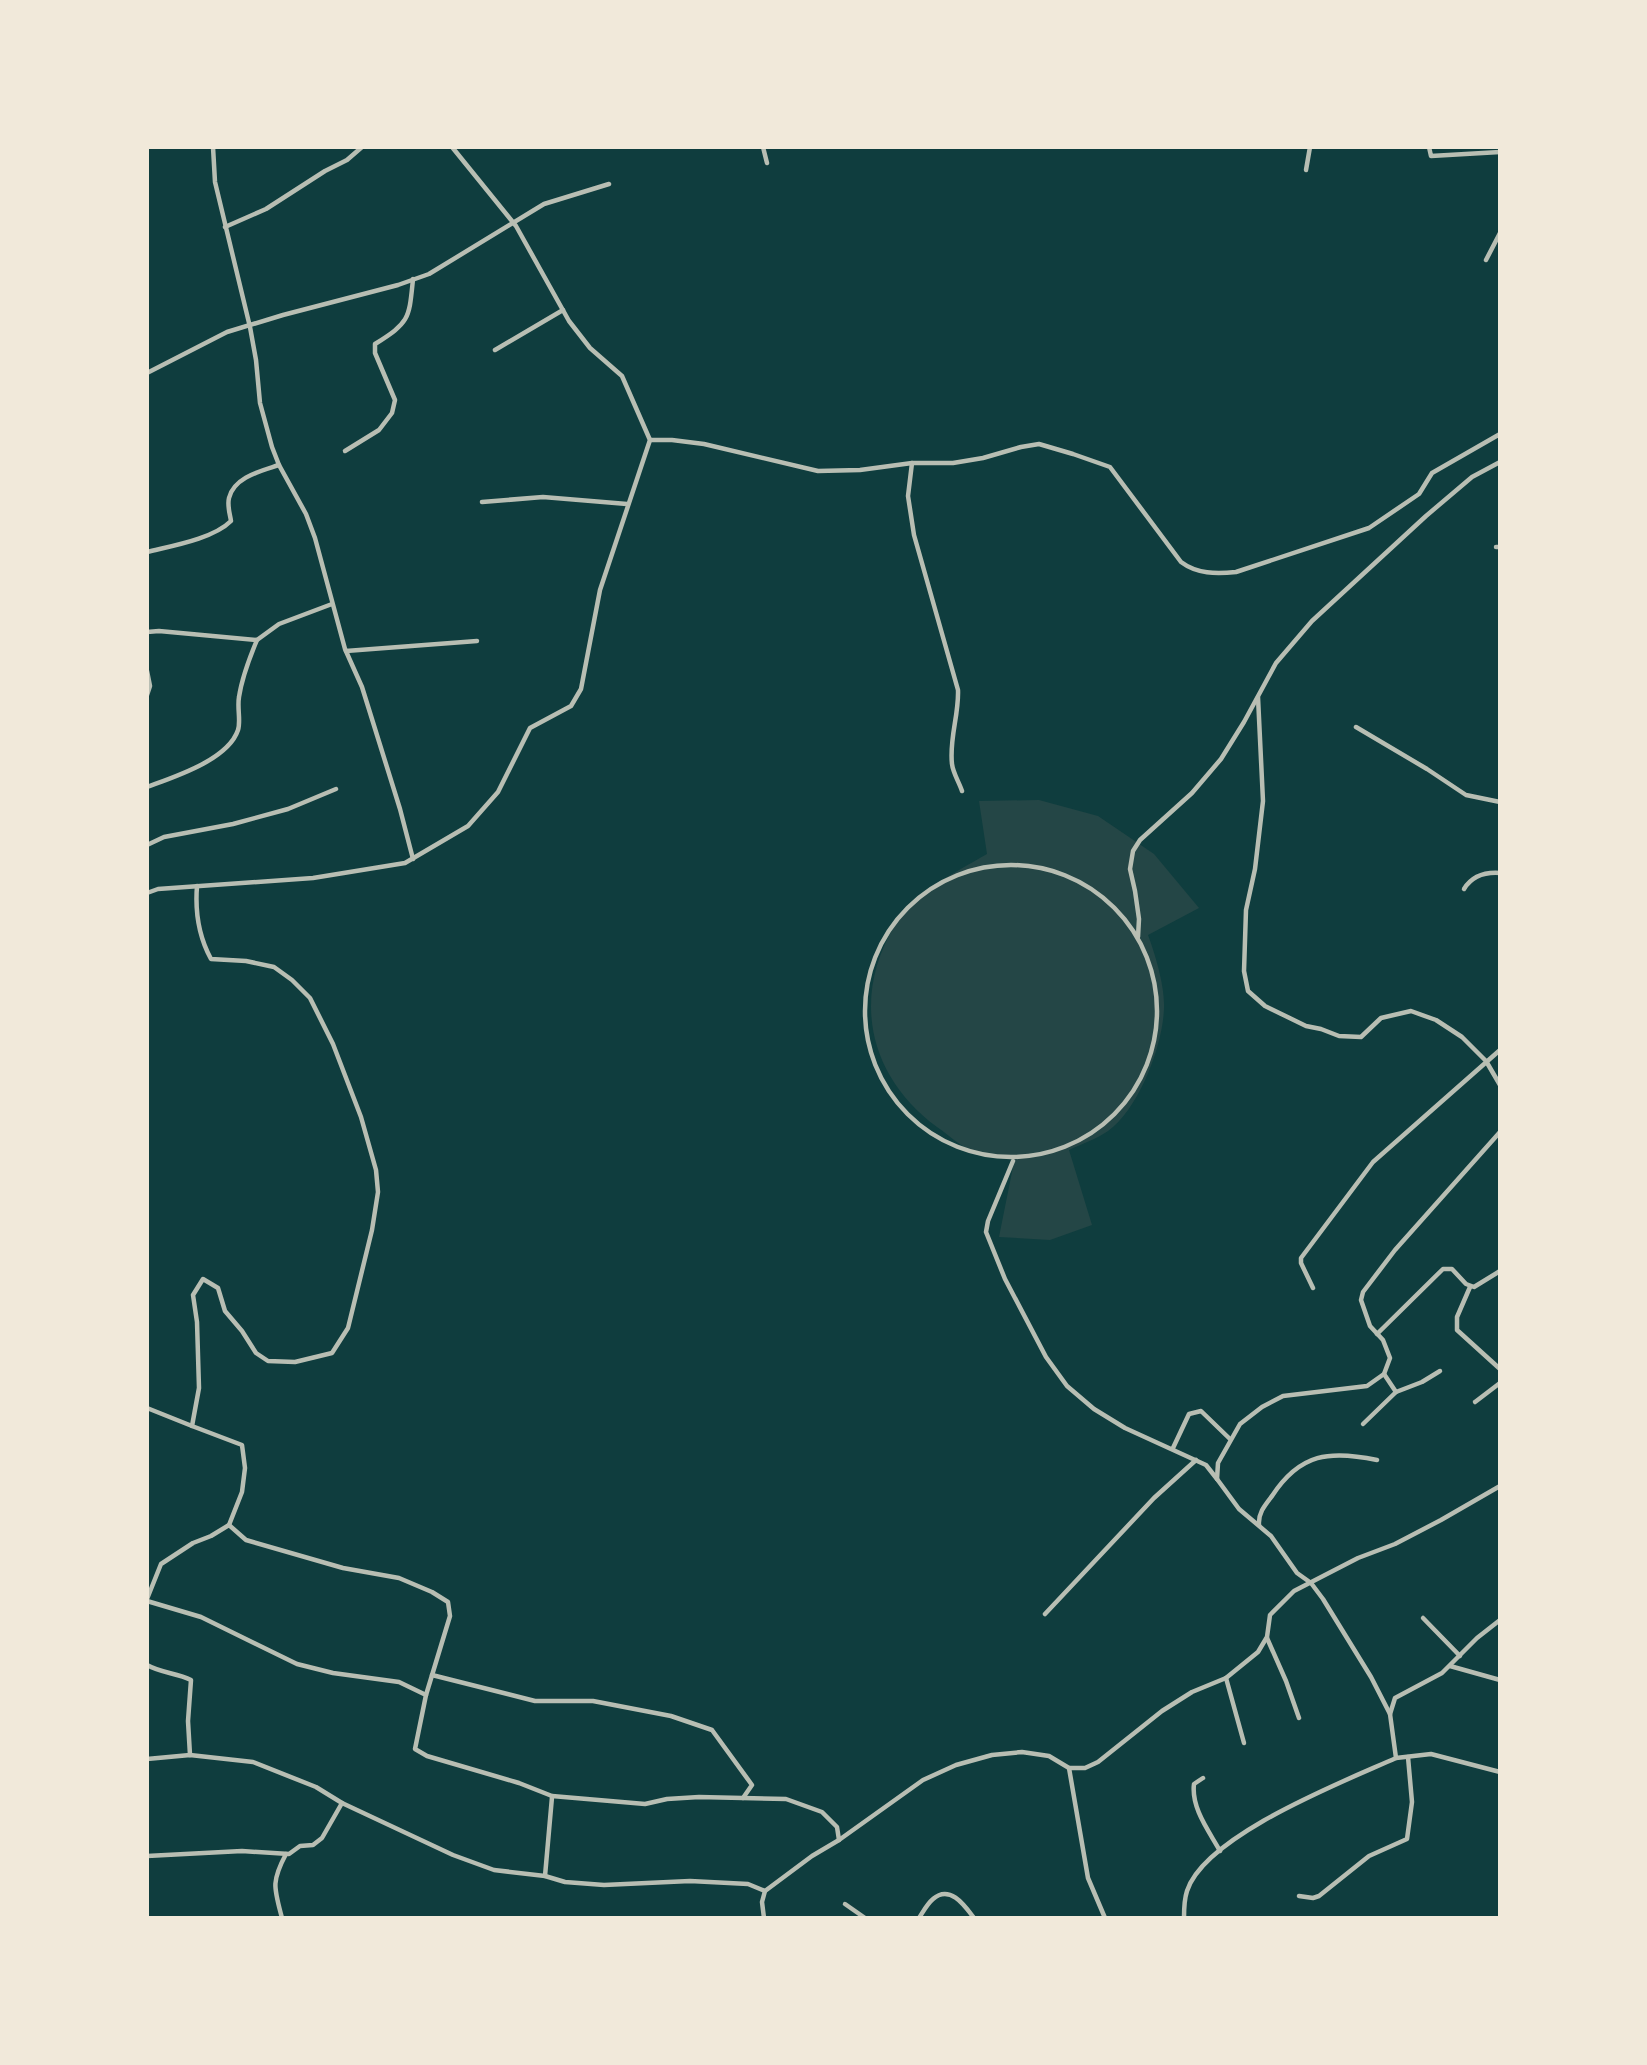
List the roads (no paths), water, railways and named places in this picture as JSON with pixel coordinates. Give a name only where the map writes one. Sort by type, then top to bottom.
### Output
[{"type":"street","points":[[213,147],[215,182],[249,325],[260,403],[279,464],[306,514],[315,538],[346,652],[362,687],[413,859]]},
{"type":"street","points":[[225,226],[266,209],[324,171],[347,160],[362,147]]},
{"type":"street","points":[[147,893],[158,889],[334,875],[405,863],[468,826],[498,792],[530,728],[571,706],[581,689],[600,590],[650,440],[622,376],[590,348],[563,310],[514,222],[452,147]]},
{"type":"street","points":[[763,147],[766,163]]},
{"type":"street","points":[[1306,170],[1310,147]]},
{"type":"street","points":[[1429,147],[1431,156],[1500,152]]},
{"type":"street","points":[[147,373],[227,332],[429,274],[544,204],[610,184]]},
{"type":"street","points":[[1486,260],[1500,233]]},
{"type":"street","points":[[345,451],[379,430],[392,413],[395,400],[375,353],[375,344],[409,317],[413,279]]},
{"type":"street","points":[[495,350],[563,310]]},
{"type":"street","points":[[650,440],[704,444],[818,471],[860,470],[912,463],[962,462],[1039,444],[1110,467],[1181,562],[1196,570],[1221,573],[1236,572],[1369,528],[1419,494],[1432,473],[1500,434]]},
{"type":"street","points":[[1138,938],[1139,919],[1130,869],[1133,850],[1140,840],[1192,793],[1221,759],[1276,663],[1312,621],[1435,508],[1472,477],[1500,461]]},
{"type":"street","points":[[912,463],[908,496],[914,535],[958,690],[959,704],[952,765],[962,791]]},
{"type":"street","points":[[147,552],[213,533],[227,525],[231,521],[229,495],[234,488],[249,475],[279,464]]},
{"type":"street","points":[[482,502],[543,497],[627,504]]},
{"type":"street","points":[[147,787],[183,774],[225,750],[238,730],[238,700],[245,669],[257,640],[279,624],[332,604]]},
{"type":"street","points":[[147,632],[257,640]]},
{"type":"street","points":[[346,652],[477,641]]},
{"type":"street","points":[[147,671],[150,686],[147,695]]},
{"type":"street","points":[[1258,696],[1263,801],[1255,869],[1246,910],[1244,971],[1248,990],[1265,1006],[1306,1026],[1343,1036],[1361,1037],[1381,1018],[1411,1012],[1436,1020],[1462,1037],[1486,1061],[1500,1084]]},
{"type":"street","points":[[1356,727],[1466,795],[1500,802]]},
{"type":"street","points":[[147,845],[164,836],[233,824],[288,809],[335,789]]},
{"type":"street","points":[[1045,867],[1074,877],[1100,892],[1126,918],[1143,946],[1154,979],[1156,1033],[1145,1069],[1132,1094],[1109,1119],[1075,1143],[1013,1161],[957,1147],[931,1134],[910,1117],[883,1082],[873,1061],[865,1013],[872,972],[889,930],[908,906],[925,891],[981,868],[1045,867]]},
{"type":"street","points":[[1464,889],[1468,883],[1488,872],[1500,873]]},
{"type":"street","points":[[192,1426],[199,1388],[197,1322],[193,1295],[203,1279],[218,1288],[225,1311],[243,1331],[256,1353],[268,1361],[295,1363],[332,1353],[348,1328],[372,1230],[378,1192],[376,1170],[361,1117],[333,1044],[310,998],[274,967],[246,961],[211,960],[204,946],[196,905],[197,886]]},
{"type":"street","points":[[1313,1288],[1301,1258],[1373,1162],[1500,1050]]},
{"type":"street","points":[[1216,1479],[1218,1463],[1230,1439],[1240,1424],[1262,1407],[1283,1396],[1367,1386],[1384,1374],[1390,1358],[1382,1340],[1370,1326],[1361,1300],[1363,1292],[1395,1250],[1500,1132]]},
{"type":"street","points":[[1013,1161],[986,1232],[1005,1279],[1045,1357],[1067,1386],[1094,1409],[1125,1427],[1206,1465],[1239,1509],[1271,1536],[1297,1573],[1311,1583],[1323,1599],[1371,1677],[1390,1714],[1396,1758]]},
{"type":"street","points":[[1377,1334],[1443,1269],[1452,1269],[1470,1287]]},
{"type":"street","points":[[1470,1287],[1479,1285],[1500,1271]]},
{"type":"street","points":[[1470,1287],[1457,1317],[1457,1330],[1500,1369]]},
{"type":"street","points":[[1363,1424],[1395,1392],[1422,1382],[1440,1371]]},
{"type":"street","points":[[1384,1374],[1395,1392]]},
{"type":"street","points":[[1475,1402],[1500,1383]]},
{"type":"street","points":[[147,1408],[242,1445],[245,1468],[242,1492],[229,1525],[211,1536],[193,1542],[162,1564],[147,1600],[201,1617],[297,1664],[399,1682],[426,1695]]},
{"type":"street","points":[[1173,1448],[1189,1413],[1194,1411],[1200,1411],[1230,1439]]},
{"type":"street","points":[[1259,1525],[1258,1516],[1279,1486],[1305,1461],[1329,1455],[1377,1460]]},
{"type":"street","points":[[1045,1614],[1135,1517],[1196,1460]]},
{"type":"street","points":[[764,1918],[762,1902],[765,1891],[923,1780],[956,1765],[992,1755],[1022,1752],[1049,1756],[1069,1768],[1085,1768],[1098,1762],[1162,1711],[1192,1692],[1226,1678],[1258,1652],[1266,1637],[1269,1615],[1294,1591],[1359,1558],[1395,1544],[1500,1486]]},
{"type":"street","points":[[229,1525],[246,1540],[343,1568],[399,1578],[448,1602],[450,1616],[426,1695],[415,1749],[427,1756],[519,1783],[552,1796],[645,1804],[667,1799],[699,1797],[786,1799],[822,1812],[837,1826],[839,1840]]},
{"type":"street","points":[[1423,1618],[1460,1656]]},
{"type":"street","points":[[1390,1714],[1395,1698],[1441,1673],[1500,1620]]},
{"type":"street","points":[[1266,1637],[1299,1718]]},
{"type":"street","points":[[147,1665],[191,1680],[188,1721],[190,1755]]},
{"type":"street","points":[[1450,1666],[1500,1680]]},
{"type":"street","points":[[432,1675],[535,1701],[593,1701],[658,1713],[712,1730],[752,1785],[743,1799]]},
{"type":"street","points":[[1226,1678],[1244,1743]]},
{"type":"street","points":[[1184,1918],[1187,1889],[1202,1868],[1241,1835],[1316,1793],[1396,1758],[1431,1754],[1500,1772]]},
{"type":"street","points":[[147,1759],[190,1755],[253,1762],[316,1787],[342,1803],[453,1855],[494,1870],[545,1876],[565,1882],[604,1885],[690,1881],[748,1884],[765,1891]]},
{"type":"street","points":[[1299,1896],[1319,1896],[1369,1857],[1407,1839],[1412,1802],[1408,1757]]},
{"type":"street","points":[[1069,1768],[1088,1878],[1104,1918]]},
{"type":"street","points":[[1203,1777],[1194,1784],[1193,1795],[1199,1813],[1220,1851]]},
{"type":"street","points":[[545,1876],[552,1796]]},
{"type":"street","points":[[282,1918],[274,1885],[276,1873],[286,1854],[300,1846],[313,1846],[322,1838],[342,1803]]},
{"type":"street","points":[[147,1856],[242,1851],[286,1854]]},
{"type":"street","points":[[919,1918],[933,1899],[941,1894],[961,1900],[974,1918]]},
{"type":"street","points":[[845,1904],[865,1918]]}]
